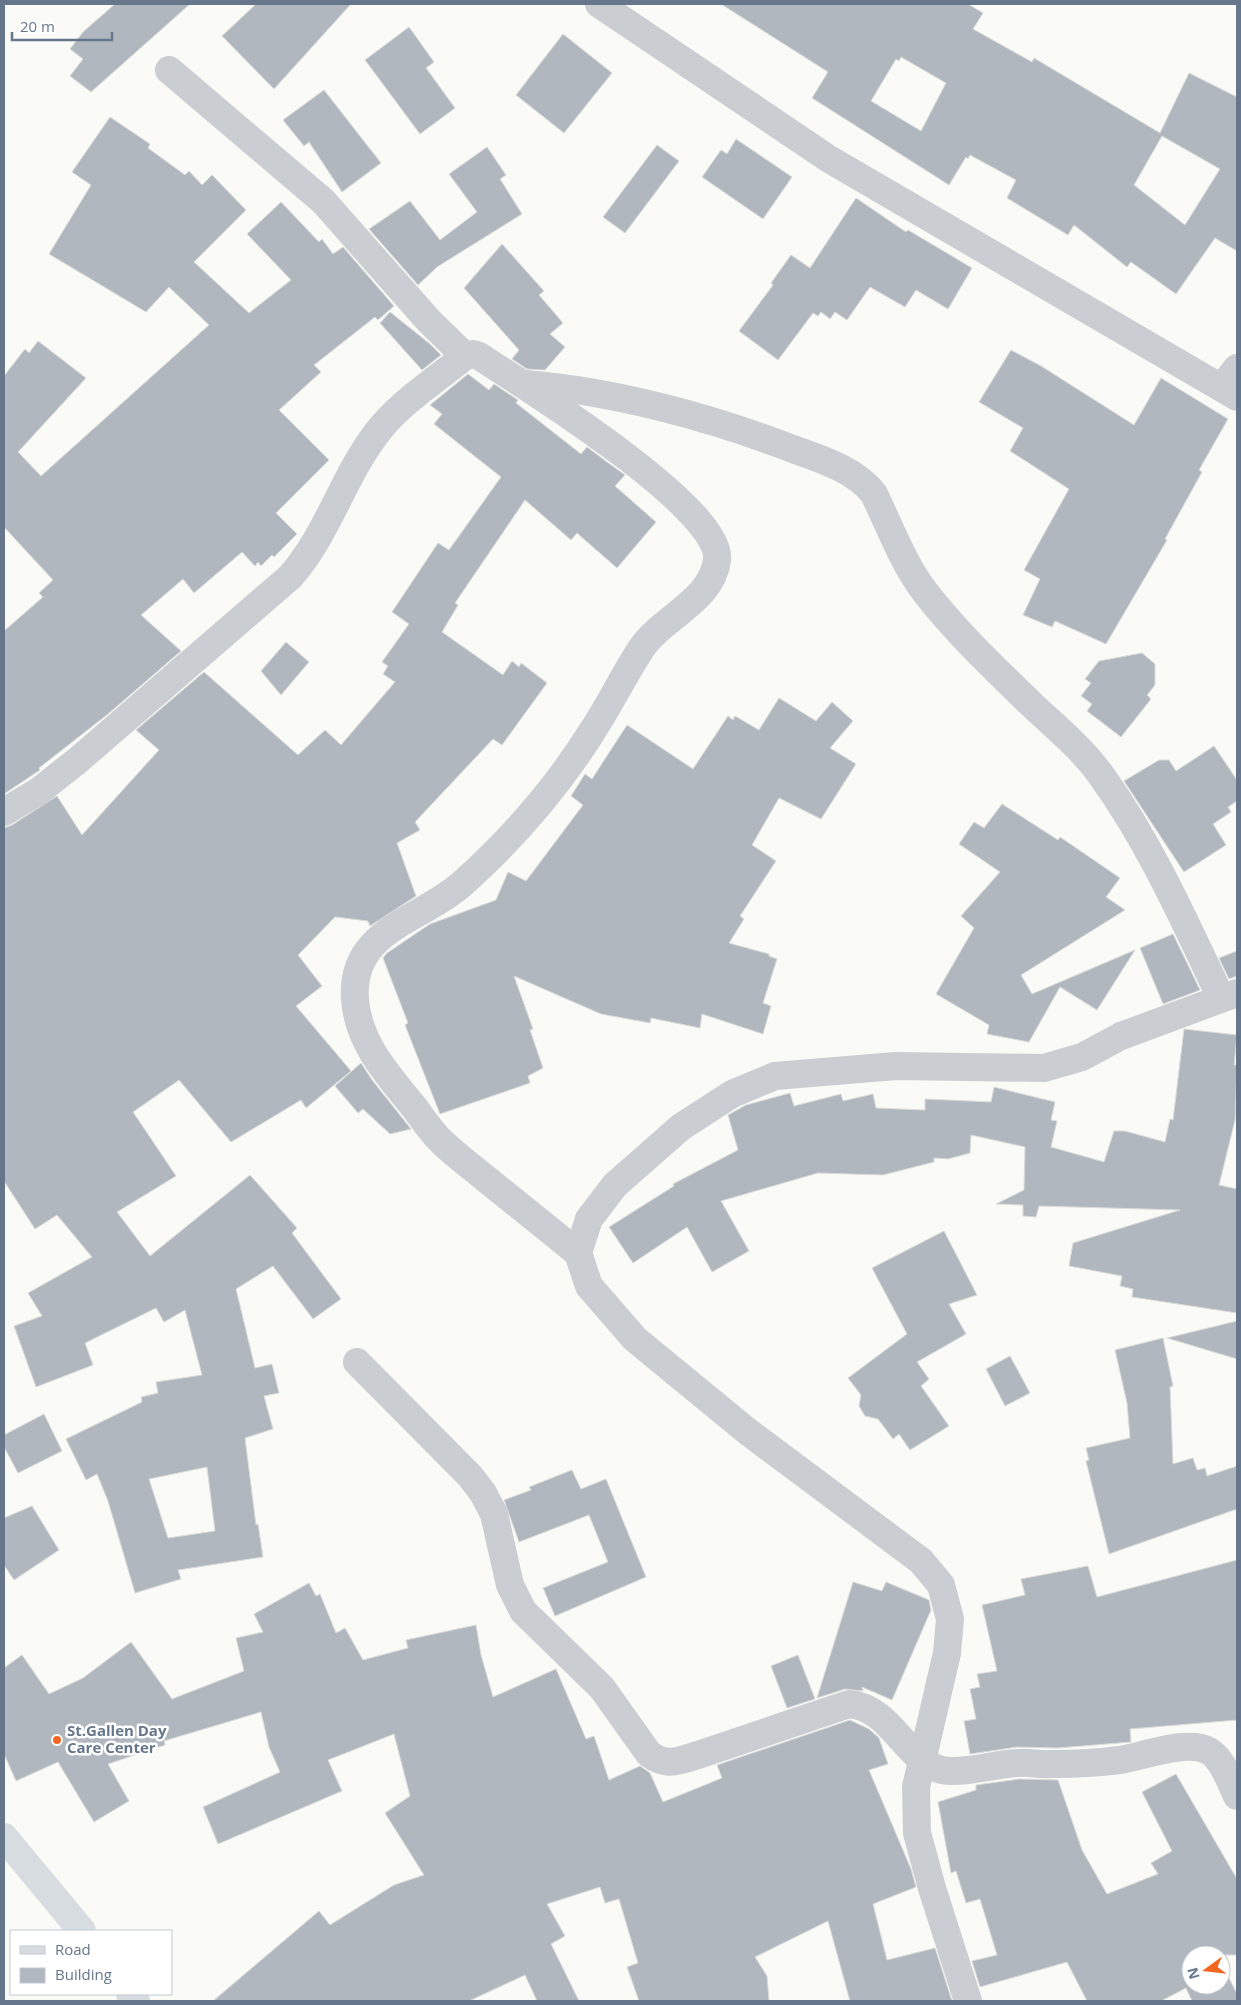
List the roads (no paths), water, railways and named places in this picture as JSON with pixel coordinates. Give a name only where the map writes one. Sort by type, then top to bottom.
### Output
[{"type":"street","points":[[600,4],[828,159],[1232,384]]},
{"type":"street","points":[[169,70],[322,201],[429,321],[465,356]]},
{"type":"street","points":[[4,812],[39,791],[77,761],[290,577],[306,559],[321,536],[359,459],[377,432],[396,413],[465,356],[473,354],[479,356],[617,449],[667,490],[700,522],[714,543],[718,559],[710,581],[702,593],[660,626],[642,647],[592,732],[536,809],[450,894],[384,934],[366,949],[357,972],[355,999],[360,1024],[376,1059],[440,1140],[578,1253],[589,1286],[635,1339],[746,1431],[921,1561],[941,1585],[950,1619],[947,1653],[916,1787],[917,1833],[932,1888],[968,2001]]},
{"type":"street","points":[[523,384],[584,391],[704,418],[828,462],[867,485],[874,494],[913,575],[926,593],[966,640],[1030,703],[1065,734],[1101,774],[1147,849],[1229,996],[1121,1036],[1082,1058],[1044,1068],[896,1066],[775,1076],[732,1094],[681,1127],[616,1185],[589,1219],[578,1253]]},
{"type":"street","points":[[357,1362],[470,1476],[483,1493],[494,1514],[510,1585],[517,1602],[534,1623],[602,1688],[649,1754],[665,1763],[849,1704],[859,1705],[880,1715],[921,1759],[940,1770],[954,1771],[1019,1763],[1050,1764],[1120,1760],[1182,1748],[1200,1748],[1210,1752],[1217,1759],[1237,1796]]},
{"type":"street","points":[[4,1837],[81,1930]]},
{"type":"place","name":"St.Gallen Day Care Center","points":[[57,1740]]}]
